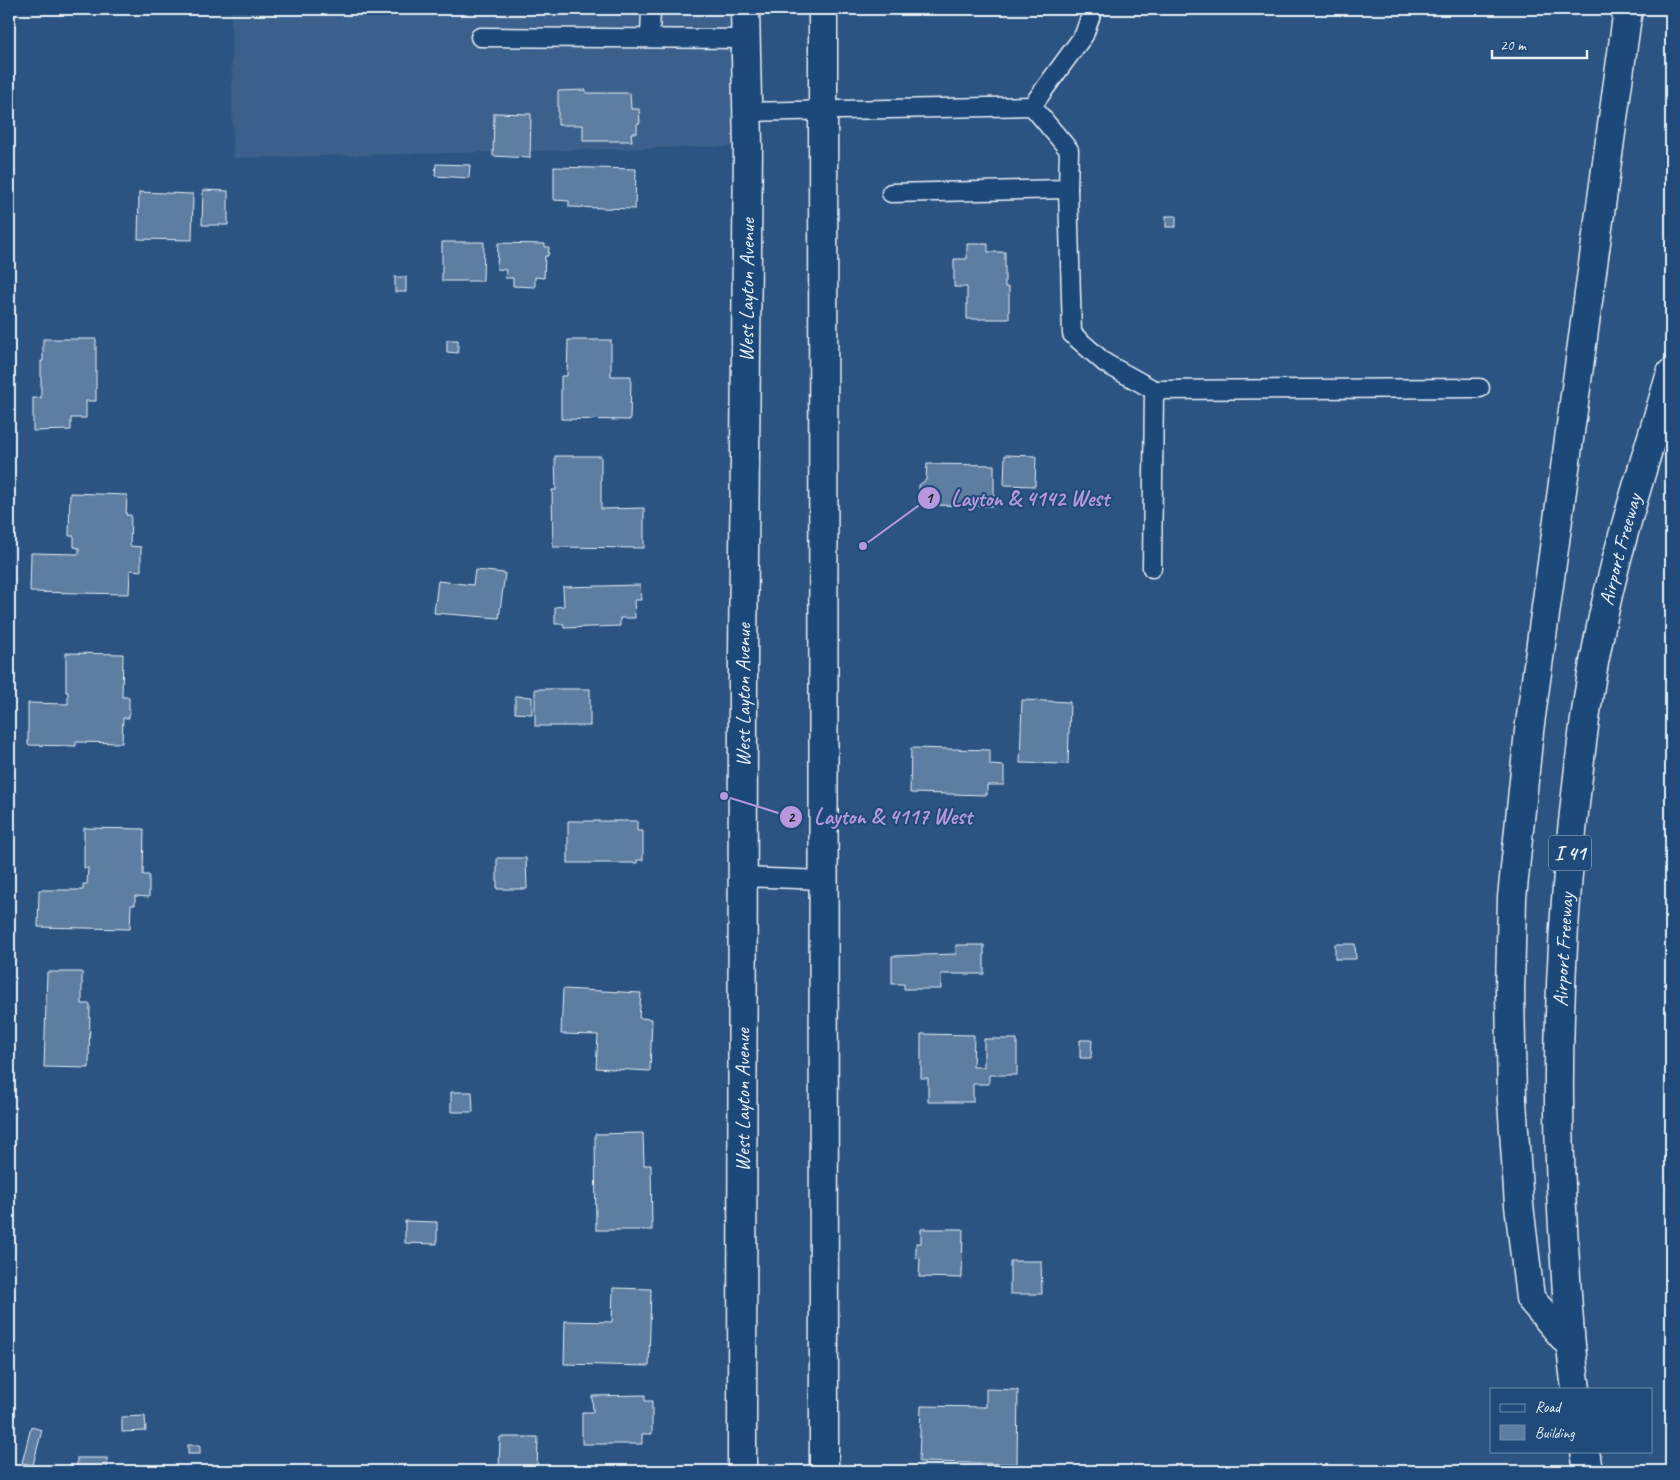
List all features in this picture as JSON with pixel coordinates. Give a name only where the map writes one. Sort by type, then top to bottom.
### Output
[{"type":"main road","name":"West Layton Avenue","points":[[742,1471],[747,112],[745,9]]},
{"type":"main road","points":[[823,9],[824,1471]]},
{"type":"main road","points":[[1570,1345],[1530,1298],[1519,1205],[1512,1101],[1510,991],[1512,898],[1531,722],[1628,9]]},
{"type":"main road","name":"Airport Freeway","points":[[1576,1388],[1570,1345],[1560,1194],[1558,1063],[1563,920],[1582,732],[1598,640],[1616,563],[1671,373]]},
{"type":"main road","points":[[1585,1452],[1588,1471]]},
{"type":"lane","points":[[650,38],[651,9]]},
{"type":"lane","points":[[1032,106],[1084,35],[1093,9]]},
{"type":"lane","points":[[480,37],[746,39]]},
{"type":"lane","points":[[747,112],[1032,106]]},
{"type":"lane","points":[[1032,106],[1069,150],[1068,189],[1072,334],[1105,363],[1154,390],[1480,388]]},
{"type":"lane","points":[[891,193],[1068,189]]},
{"type":"lane","points":[[1152,568],[1154,390]]},
{"type":"lane","points":[[743,877],[824,880]]},
{"type":"shaded area","points":[[231,9],[745,9],[748,146],[233,158]]},
{"type":"building","points":[[586,90],[586,93],[630,93],[631,109],[639,109],[640,123],[637,124],[637,133],[631,133],[632,141],[583,141],[583,125],[558,125],[558,91]]},
{"type":"building","points":[[494,113],[531,114],[530,158],[493,156]]},
{"type":"building","points":[[436,164],[470,165],[469,178],[435,176]]},
{"type":"building","points":[[554,167],[636,169],[635,209],[569,207],[569,201],[554,200]]},
{"type":"building","points":[[203,190],[228,191],[228,225],[202,225]]},
{"type":"building","points":[[139,192],[193,194],[192,240],[138,239]]},
{"type":"building","points":[[1166,216],[1176,216],[1176,227],[1166,227]]},
{"type":"building","points":[[442,242],[484,242],[483,281],[442,281]]},
{"type":"building","points":[[498,243],[545,244],[545,247],[549,247],[548,256],[545,256],[544,278],[535,277],[535,287],[513,286],[513,278],[505,278],[506,270],[497,269]]},
{"type":"building","points":[[967,244],[988,244],[988,252],[1005,252],[1005,287],[1009,287],[1009,319],[967,319],[967,287],[954,287],[954,259],[967,259]]},
{"type":"building","points":[[395,277],[406,277],[406,292],[395,292]]},
{"type":"building","points":[[43,339],[96,339],[96,401],[86,401],[86,418],[71,418],[71,430],[33,431],[33,398],[41,398]]},
{"type":"building","points":[[447,340],[458,340],[458,353],[447,352]]},
{"type":"building","points":[[568,340],[611,340],[611,376],[631,376],[630,420],[561,419],[561,376],[567,376]]},
{"type":"building","points":[[1005,455],[1036,456],[1035,486],[1004,485]]},
{"type":"building","points":[[555,456],[601,456],[601,509],[644,508],[644,548],[553,547],[552,490],[556,490]]},
{"type":"building","points":[[927,464],[994,465],[994,506],[925,505],[919,500],[919,485],[926,480]]},
{"type":"building","points":[[70,493],[127,495],[126,515],[131,515],[130,546],[141,547],[141,571],[130,570],[129,594],[30,592],[31,553],[79,554],[79,548],[74,547],[74,536],[69,536]]},
{"type":"building","points":[[475,570],[505,573],[499,618],[434,613],[438,581],[473,585]]},
{"type":"building","points":[[640,585],[641,600],[634,600],[635,618],[620,618],[620,626],[564,628],[564,624],[555,624],[555,607],[564,606],[563,587]]},
{"type":"building","points":[[66,653],[123,654],[122,697],[129,697],[129,718],[123,718],[122,743],[76,742],[76,746],[28,745],[28,703],[68,704],[68,692],[66,692]]},
{"type":"building","points":[[535,689],[590,689],[590,726],[535,726]]},
{"type":"building","points":[[515,696],[532,697],[532,714],[515,713]]},
{"type":"building","points":[[1022,700],[1070,702],[1068,764],[1020,763]]},
{"type":"building","points":[[911,748],[990,750],[990,765],[1004,766],[1004,785],[987,785],[987,795],[910,793]]},
{"type":"building","points":[[568,821],[637,821],[637,831],[643,831],[643,860],[637,860],[637,863],[568,863]]},
{"type":"building","points":[[84,828],[144,829],[143,875],[149,875],[149,897],[135,896],[135,905],[131,905],[130,929],[38,927],[39,890],[83,890],[83,884],[87,884],[88,868],[84,868]]},
{"type":"building","points":[[497,858],[526,858],[527,889],[497,889]]},
{"type":"building","points":[[1335,944],[1355,944],[1356,959],[1335,959]]},
{"type":"building","points":[[956,945],[984,945],[984,974],[941,974],[941,989],[904,989],[904,984],[892,984],[892,956],[956,954]]},
{"type":"building","points":[[47,972],[82,972],[82,1004],[90,1004],[89,1068],[44,1067]]},
{"type":"building","points":[[563,989],[641,993],[639,1018],[652,1019],[650,1071],[596,1068],[598,1035],[561,1034]]},
{"type":"building","points":[[921,1034],[974,1035],[973,1067],[984,1067],[984,1039],[1017,1039],[1017,1075],[989,1075],[989,1084],[973,1084],[973,1102],[928,1102],[928,1078],[921,1078]]},
{"type":"building","points":[[1080,1040],[1092,1040],[1091,1058],[1080,1058]]},
{"type":"building","points":[[451,1092],[472,1092],[473,1112],[451,1112]]},
{"type":"building","points":[[643,1133],[644,1165],[651,1165],[652,1230],[596,1230],[595,1134]]},
{"type":"building","points":[[405,1221],[437,1222],[437,1244],[405,1243]]},
{"type":"building","points":[[921,1229],[963,1229],[962,1278],[919,1277],[920,1259],[916,1258],[916,1243],[921,1243]]},
{"type":"building","points":[[1010,1261],[1041,1261],[1042,1294],[1010,1294]]},
{"type":"building","points":[[613,1288],[651,1289],[649,1366],[564,1364],[565,1321],[612,1322]]},
{"type":"building","points":[[986,1389],[1018,1390],[1017,1464],[919,1462],[921,1406],[986,1407]]},
{"type":"building","points":[[645,1395],[645,1401],[652,1401],[652,1434],[642,1434],[642,1444],[582,1444],[582,1412],[593,1412],[592,1396]]},
{"type":"building","points":[[145,1416],[146,1431],[122,1432],[122,1417]]},
{"type":"building","points":[[31,1427],[42,1430],[33,1465],[22,1463]]},
{"type":"building","points":[[500,1437],[538,1437],[537,1471],[499,1471]]},
{"type":"building","points":[[188,1445],[200,1445],[200,1454],[188,1454]]},
{"type":"building","points":[[77,1458],[107,1458],[107,1471],[77,1471]]},
{"type":"place","name":"Layton & 4142 West","points":[[863,546]]},
{"type":"place","name":"Layton & 4117 West","points":[[724,796]]}]
